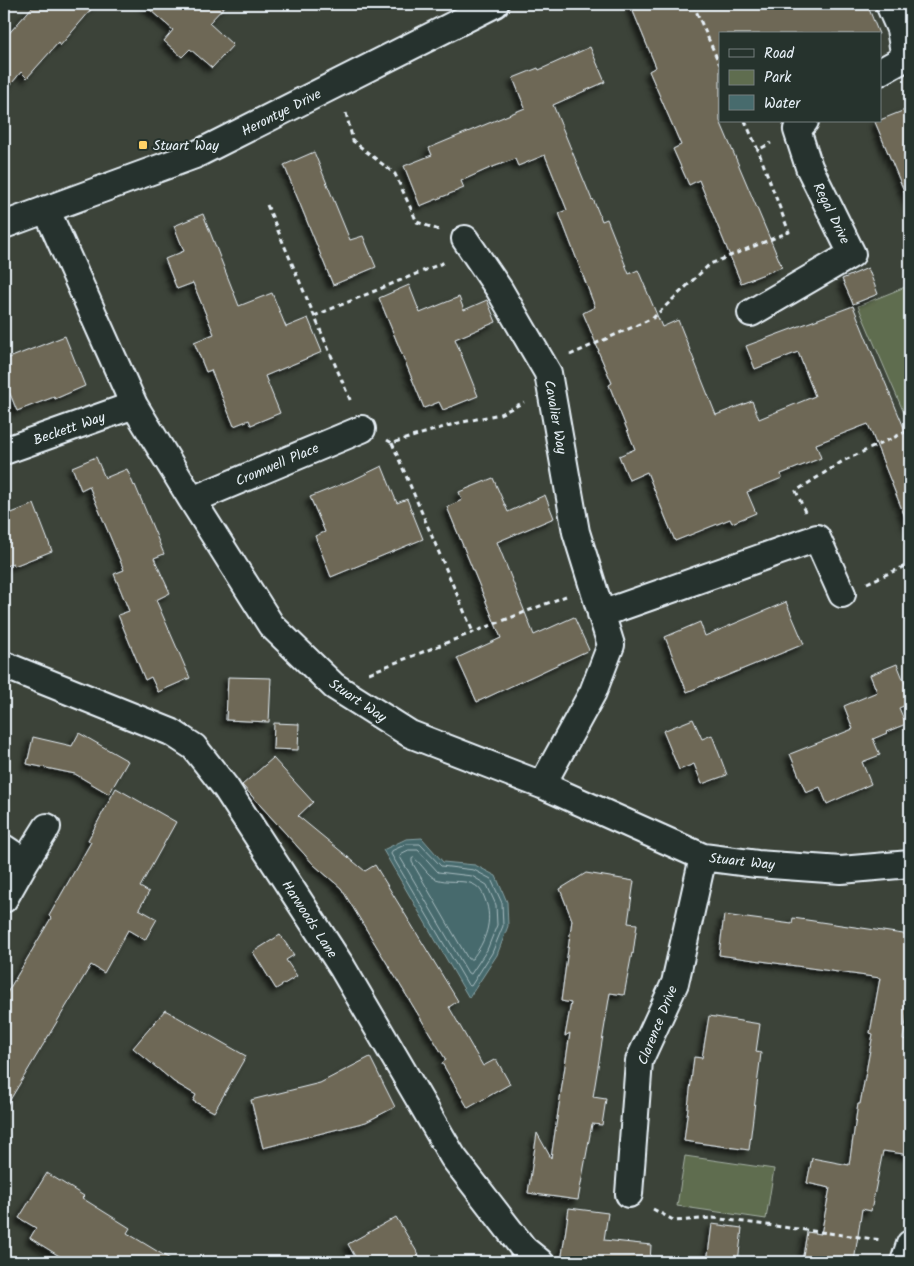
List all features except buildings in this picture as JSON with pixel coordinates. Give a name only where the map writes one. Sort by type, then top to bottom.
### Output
[{"type":"street","name":"Herontye Drive","points":[[4,225],[195,155],[495,4]]},
{"type":"street","points":[[882,71],[908,59],[900,29],[889,4]]},
{"type":"street","name":"Regal Drive","points":[[751,313],[852,254],[809,167],[797,130],[804,122]]},
{"type":"street","name":"Stuart Way","points":[[46,209],[134,405],[271,625],[334,686],[410,734],[542,785],[703,857],[757,864],[841,870],[910,864]]},
{"type":"street","name":"Cavalier Way","points":[[469,245],[499,289],[548,378],[576,532],[611,645],[592,692],[542,785]]},
{"type":"street","name":"Beckett Way","points":[[4,451],[134,405]]},
{"type":"street","name":"Cromwell Place","points":[[192,500],[362,428]]},
{"type":"street","points":[[601,614],[817,538],[842,594]]},
{"type":"street","name":"Harwoods Lane","points":[[4,666],[172,732],[194,747],[226,788],[342,967],[453,1156],[524,1249],[540,1262]]},
{"type":"street","points":[[4,899],[14,855],[47,828]]},
{"type":"street","name":"Clarence Drive","points":[[629,1194],[639,1061],[675,983],[703,857]]},
{"type":"street","points":[[904,1262],[910,1244]]},
{"type":"path","points":[[694,4],[719,62]]},
{"type":"path","points":[[338,83],[353,141],[395,174],[418,222],[469,245]]},
{"type":"path","points":[[392,443],[454,424],[500,414],[548,378],[653,318],[710,264],[789,232],[758,150]]},
{"type":"path","points":[[267,205],[362,428],[392,443],[473,632]]},
{"type":"path","points":[[314,316],[469,245]]},
{"type":"path","points":[[817,538],[796,491],[843,461],[910,430]]},
{"type":"path","points":[[842,594],[910,564]]},
{"type":"path","points":[[334,686],[592,585]]},
{"type":"path","points":[[629,1194],[675,1221],[713,1218],[910,1244]]},
{"type":"green space","points":[[910,285],[910,427],[858,306]]},
{"type":"green space","points":[[685,1156],[774,1169],[766,1219],[677,1206]]},
{"type":"water","points":[[422,838],[443,862],[475,865],[496,876],[507,902],[508,926],[497,955],[469,998],[383,850],[406,839]]},
{"type":"place","name":"Stuart Way","points":[[143,145]]}]
